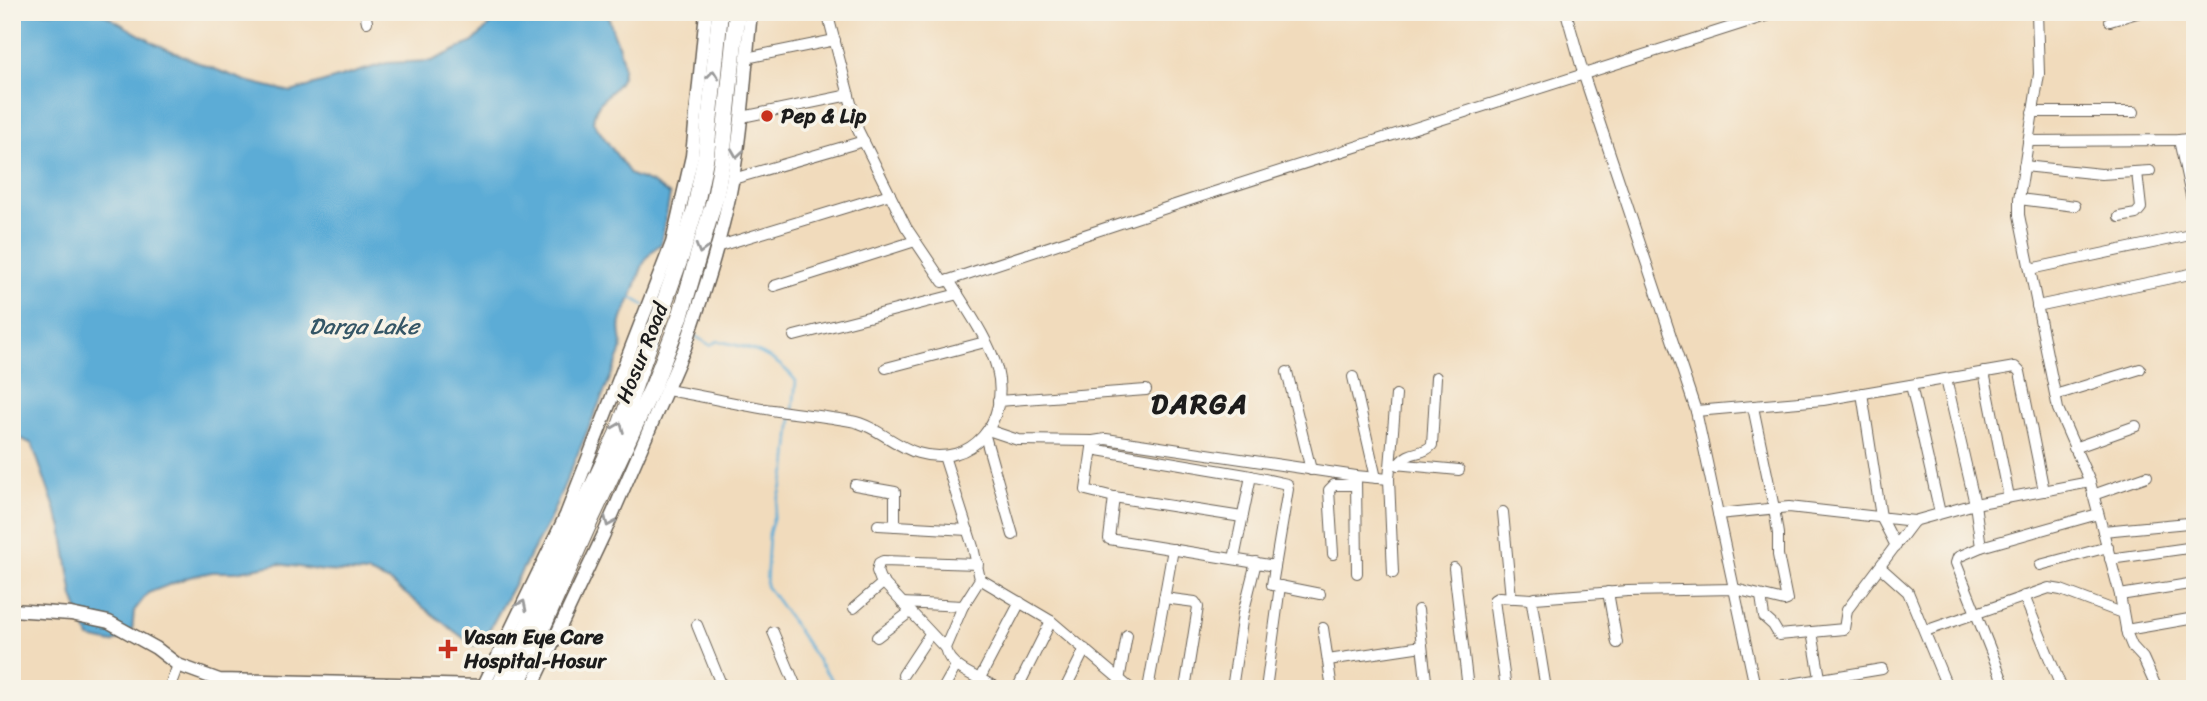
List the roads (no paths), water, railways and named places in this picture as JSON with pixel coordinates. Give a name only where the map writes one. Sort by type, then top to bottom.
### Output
[{"type":"highway","name":"Hosur Road","points":[[488,688],[618,432],[647,331],[695,209],[706,155],[720,12]]},
{"type":"highway","name":"Hosur Road","points":[[515,689],[589,523],[654,384],[678,345],[688,318],[722,160],[737,12]]},
{"type":"street","points":[[657,305],[692,156],[706,12]]},
{"type":"street","points":[[688,318],[716,247],[733,179],[742,117],[751,12]]},
{"type":"street","points":[[827,12],[858,130],[915,241],[943,282],[1199,197],[1778,12]]},
{"type":"street","points":[[1566,12],[1584,76],[1696,411],[1754,682]]},
{"type":"street","points":[[2037,12],[2039,74],[2019,199],[2019,215],[2055,396],[2090,482],[2120,595],[2126,630],[2132,646],[2152,674],[2157,689]]},
{"type":"street","points":[[2110,22],[2140,12]]},
{"type":"street","points":[[746,58],[835,40]]},
{"type":"street","points":[[742,117],[849,94]]},
{"type":"street","points":[[2032,112],[2134,111]]},
{"type":"street","points":[[2028,141],[2195,138]]},
{"type":"street","points":[[2179,140],[2195,214]]},
{"type":"street","points":[[733,179],[864,141]]},
{"type":"street","points":[[2024,166],[2101,174],[2150,171]]},
{"type":"street","points":[[2119,217],[2136,214],[2141,208],[2137,172]]},
{"type":"street","points":[[716,247],[890,194]]},
{"type":"street","points":[[2019,199],[2075,206]]},
{"type":"street","points":[[2031,269],[2195,234]]},
{"type":"street","points":[[774,286],[915,241]]},
{"type":"street","points":[[2037,306],[2195,272]]},
{"type":"street","points":[[667,390],[771,410],[855,421],[917,453],[944,456],[972,448],[993,421],[1001,387],[996,365],[985,342],[949,280]]},
{"type":"street","points":[[794,336],[958,294]]},
{"type":"street","points":[[886,368],[985,342]]},
{"type":"street","points":[[531,689],[603,536],[667,390],[678,345]]},
{"type":"street","points":[[1696,411],[1753,407],[1862,393],[2015,367],[2018,369],[2043,491]]},
{"type":"street","points":[[2055,396],[2140,369]]},
{"type":"street","points":[[1287,372],[1311,470]]},
{"type":"street","points":[[1984,372],[2009,497]]},
{"type":"street","points":[[1353,377],[1376,478]]},
{"type":"street","points":[[1394,464],[1407,455],[1427,450],[1432,445],[1436,377]]},
{"type":"street","points":[[1946,379],[1975,504],[1981,547]]},
{"type":"street","points":[[1912,385],[1940,513]]},
{"type":"street","points":[[998,401],[1146,390]]},
{"type":"street","points":[[1862,393],[1881,517],[1896,547]]},
{"type":"street","points":[[1393,573],[1389,479],[1394,464],[1396,395]]},
{"type":"street","points":[[1506,689],[1494,600],[1499,597],[1532,599],[1608,592],[1735,589],[1784,601],[1788,597],[1779,555],[1779,534],[1753,407]]},
{"type":"street","points":[[2074,448],[2136,426]]},
{"type":"street","points":[[986,433],[1018,440],[1093,445],[1284,482],[1288,486],[1272,585],[1320,594]]},
{"type":"street","points":[[986,433],[1013,535]]},
{"type":"street","points":[[1093,445],[1106,439],[1311,470],[1356,481]]},
{"type":"street","points":[[1093,445],[1086,491],[1242,517]]},
{"type":"street","points":[[944,456],[978,564],[980,579],[963,607],[944,648]]},
{"type":"street","points":[[1394,464],[1459,470]]},
{"type":"street","points":[[1234,559],[1251,476]]},
{"type":"street","points":[[2093,495],[2147,476]]},
{"type":"street","points":[[1333,554],[1329,491],[1334,485],[1376,478],[1389,479]]},
{"type":"street","points":[[1356,481],[1357,573]]},
{"type":"street","points":[[1718,514],[1789,507],[1914,521],[1975,504],[2090,482]]},
{"type":"street","points":[[855,485],[895,492],[895,526]]},
{"type":"street","points":[[1114,497],[1109,538],[1275,566]]},
{"type":"street","points":[[1503,512],[1511,598]]},
{"type":"street","points":[[2006,689],[1956,563],[1958,557],[1981,547],[2098,514]]},
{"type":"street","points":[[1761,596],[1764,617],[1779,635],[1844,629],[1847,610],[1914,521]]},
{"type":"street","points":[[2103,531],[2188,523]]},
{"type":"street","points":[[878,525],[968,530]]},
{"type":"street","points":[[2040,565],[2108,547]]},
{"type":"street","points":[[2110,559],[2195,547]]},
{"type":"street","points":[[1148,689],[1173,550]]},
{"type":"street","points":[[978,564],[883,561],[879,563],[877,571],[884,583],[944,648],[946,655],[956,666],[981,682],[1000,689]]},
{"type":"street","points":[[1233,689],[1243,614],[1256,562]]},
{"type":"street","points":[[1880,567],[1908,592],[1948,689]]},
{"type":"street","points":[[1454,568],[1468,689]]},
{"type":"street","points":[[980,579],[1051,621],[1086,649],[1115,682],[1131,689]]},
{"type":"street","points":[[854,608],[884,583]]},
{"type":"street","points":[[2120,595],[2195,583]]},
{"type":"street","points":[[1266,689],[1280,586]]},
{"type":"street","points":[[1925,631],[2024,596],[2054,589],[2122,613]]},
{"type":"street","points":[[1608,592],[1617,643]]},
{"type":"street","points":[[2024,596],[2062,689]]},
{"type":"street","points":[[1164,598],[1195,603],[1198,607],[1185,689]]},
{"type":"street","points":[[1532,599],[1546,689]]},
{"type":"street","points":[[981,682],[1020,602]]},
{"type":"street","points":[[902,603],[963,607]]},
{"type":"street","points":[[12,610],[71,614],[109,622],[156,648],[178,665],[219,680],[257,684],[488,688]]},
{"type":"street","points":[[1418,610],[1427,688],[1422,689]]},
{"type":"street","points":[[877,637],[910,612]]},
{"type":"street","points":[[2126,630],[2195,618]]},
{"type":"street","points":[[1017,689],[1051,621]]},
{"type":"street","points":[[697,625],[723,689]]},
{"type":"street","points":[[1322,628],[1332,689]]},
{"type":"street","points":[[773,632],[797,689]]},
{"type":"street","points":[[1812,632],[1822,685]]},
{"type":"street","points":[[903,675],[930,634]]},
{"type":"street","points":[[1115,682],[1127,635]]},
{"type":"street","points":[[1328,660],[1422,646]]},
{"type":"street","points":[[1066,689],[1086,649]]},
{"type":"street","points":[[169,689],[178,665]]},
{"type":"street","points":[[943,689],[956,666]]},
{"type":"street","points":[[1773,687],[1822,685],[1882,669]]},
{"type":"water","name":"Darga Lake","points":[[12,12],[100,12],[156,44],[204,65],[246,81],[291,92],[387,63],[432,61],[473,42],[502,12],[608,12],[622,59],[622,75],[599,105],[593,122],[631,175],[652,183],[670,195],[661,244],[649,255],[642,267],[621,322],[620,355],[549,521],[483,641],[474,646],[390,582],[369,573],[324,571],[279,564],[189,577],[148,593],[134,611],[132,633],[112,643],[89,638],[73,597],[62,528],[32,444],[12,434]]},
{"type":"waterway","points":[[629,296],[644,305]]},
{"type":"waterway","points":[[695,336],[710,345],[718,341],[751,349],[771,358],[796,381],[793,411]]},
{"type":"waterway","points":[[792,417],[787,468],[769,533],[766,586],[839,689]]},
{"type":"place","name":"Pep & Lip","points":[[767,116]]},
{"type":"place","name":"Vasan Eye Care Hospital-Hosur","points":[[448,649]]},
{"type":"district","name":"DARGA","points":[[1200,403]]}]
